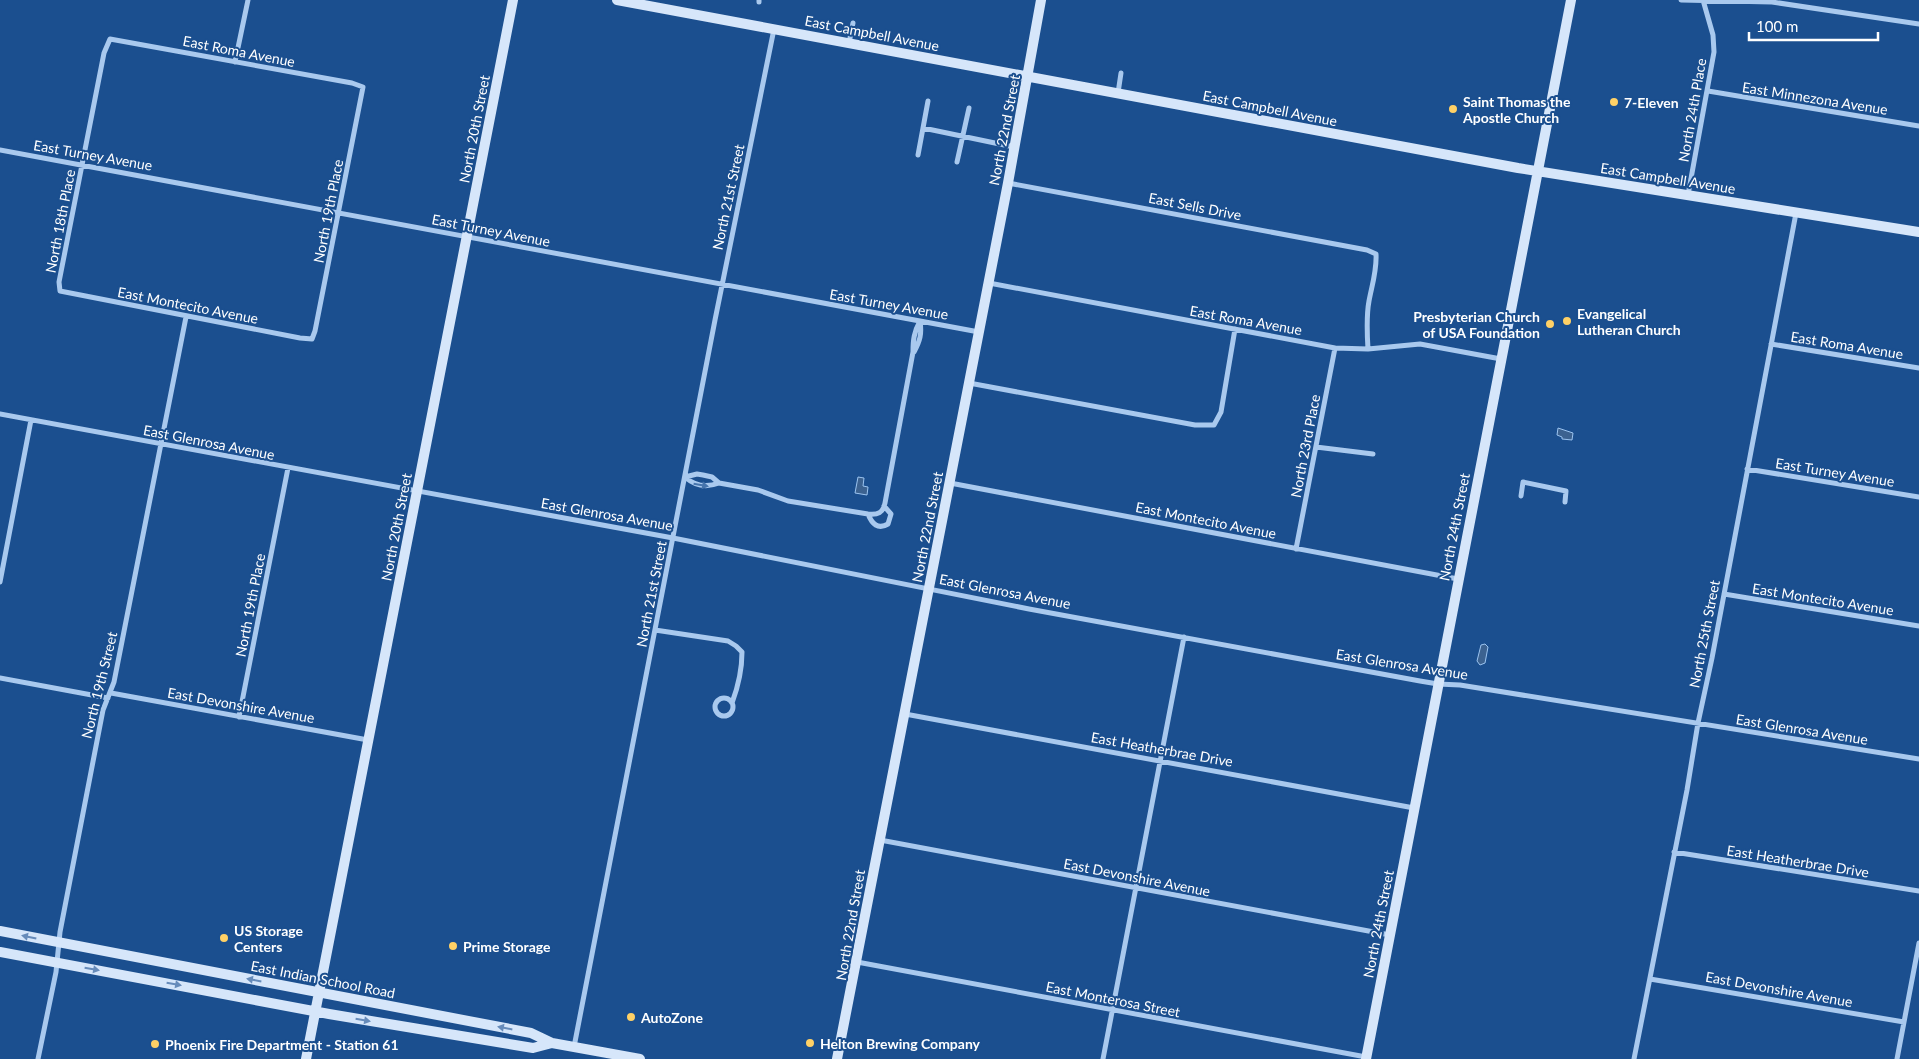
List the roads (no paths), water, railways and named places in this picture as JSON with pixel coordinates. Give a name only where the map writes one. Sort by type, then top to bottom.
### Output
[{"type":"street","points":[[236,62],[248,0]]},
{"type":"street","name":"North 20th Street","points":[[306,1059],[514,0]]},
{"type":"street","name":"East Campbell Avenue","points":[[617,0],[1288,126],[1538,170],[1919,232]]},
{"type":"street","name":"North 22nd Street","points":[[838,1059],[970,383],[1041,0]]},
{"type":"street","name":"North 24th Street","points":[[1366,1058],[1571,0]]},
{"type":"street","points":[[1682,0],[1746,1],[1800,5],[1919,24]]},
{"type":"street","name":"North 24th Place","points":[[1688,195],[1713,65],[1714,35],[1703,1]]},
{"type":"street","points":[[849,43],[853,23]]},
{"type":"street","name":"North 21st Street","points":[[574,1047],[722,284],[774,29]]},
{"type":"street","name":"East Roma Avenue","points":[[110,39],[363,86]]},
{"type":"street","name":"North 18th Place","points":[[60,291],[59,282],[104,53],[110,39]]},
{"type":"street","points":[[1118,93],[1121,74]]},
{"type":"street","name":"North 19th Place","points":[[312,339],[316,331],[363,86]]},
{"type":"street","name":"East Minnezona Avenue","points":[[1708,91],[1919,126]]},
{"type":"street","points":[[918,155],[928,101]]},
{"type":"street","points":[[957,162],[969,108]]},
{"type":"street","points":[[923,128],[1015,147]]},
{"type":"street","name":"East Turney Avenue","points":[[0,150],[979,332]]},
{"type":"street","name":"East Sells Drive","points":[[1008,183],[1367,250],[1376,254],[1377,265],[1368,312],[1368,349]]},
{"type":"street","name":"North 25th Street","points":[[1634,1059],[1796,213]]},
{"type":"street","name":"East Roma Avenue","points":[[988,283],[1335,348],[1368,349],[1420,344],[1501,359]]},
{"type":"street","name":"East Montecito Avenue","points":[[60,291],[312,339]]},
{"type":"street","name":"North 19th Street","points":[[38,1059],[103,710],[109,696],[186,316]]},
{"type":"street","points":[[685,476],[697,474],[712,477],[719,483],[758,490],[788,501],[868,514],[879,513],[883,510],[884,506],[914,352],[922,332],[920,321]]},
{"type":"street","points":[[970,383],[1194,426],[1214,425],[1220,412],[1235,329]]},
{"type":"street","name":"East Roma Avenue","points":[[1771,344],[1919,368]]},
{"type":"street","name":"North 23rd Place","points":[[1296,549],[1335,348]]},
{"type":"street","name":"East Glenrosa Avenue","points":[[0,414],[673,538],[930,588],[940,592],[1438,684],[1460,685],[1919,760]]},
{"type":"street","points":[[0,582],[31,420]]},
{"type":"street","points":[[1316,447],[1373,454]]},
{"type":"street","name":"North 19th Place","points":[[239,717],[288,468]]},
{"type":"street","name":"East Turney Avenue","points":[[1747,469],[1919,497]]},
{"type":"street","points":[[685,476],[693,484],[711,487],[719,483]]},
{"type":"street","points":[[1521,496],[1523,482],[1566,491],[1565,502]]},
{"type":"street","name":"East Montecito Avenue","points":[[950,484],[1458,579]]},
{"type":"street","points":[[868,514],[871,522],[877,526],[888,524],[891,514],[884,506]]},
{"type":"street","name":"East Montecito Avenue","points":[[1724,594],[1919,626]]},
{"type":"street","points":[[655,630],[718,639],[728,641],[736,646],[742,652],[742,658],[737,691],[732,703]]},
{"type":"street","points":[[1103,1059],[1184,637]]},
{"type":"street","name":"East Devonshire Avenue","points":[[0,678],[368,740]]},
{"type":"street","name":"East Heatherbrae Drive","points":[[905,714],[1414,808]]},
{"type":"street","name":"East Devonshire Avenue","points":[[880,840],[1390,936]]},
{"type":"street","name":"East Heatherbrae Drive","points":[[1674,852],[1919,891]]},
{"type":"street","name":"East Indian School Road","points":[[0,931],[531,1033],[552,1043],[640,1059]]},
{"type":"street","points":[[1897,1059],[1919,944]]},
{"type":"street","name":"East Indian School Road","points":[[0,952],[315,1011],[533,1048],[552,1043]]},
{"type":"street","name":"East Monterosa Street","points":[[857,962],[1366,1058]]},
{"type":"street","name":"East Devonshire Avenue","points":[[1650,979],[1904,1022]]},
{"type":"water","points":[[1558,428],[1573,433],[1572,440],[1562,439],[1562,437],[1557,435]]},
{"type":"water","points":[[858,477],[864,478],[863,486],[868,487],[867,495],[855,493]]},
{"type":"water","points":[[1485,644],[1488,647],[1485,663],[1480,665],[1477,661],[1481,645]]},
{"type":"place","name":"7-Eleven","points":[[1614,102]]},
{"type":"place","name":"Saint Thomas the Apostle Church","points":[[1453,109]]},
{"type":"place","name":"Evangelical Lutheran Church","points":[[1567,321]]},
{"type":"place","name":"Presbyterian Church of USA Foundation","points":[[1550,324]]},
{"type":"place","name":"US Storage Centers","points":[[224,938]]},
{"type":"place","name":"Prime Storage","points":[[453,946]]},
{"type":"place","name":"AutoZone","points":[[631,1017]]},
{"type":"place","name":"Helton Brewing Company","points":[[810,1043]]},
{"type":"place","name":"Phoenix Fire Department - Station 61","points":[[155,1044]]}]
